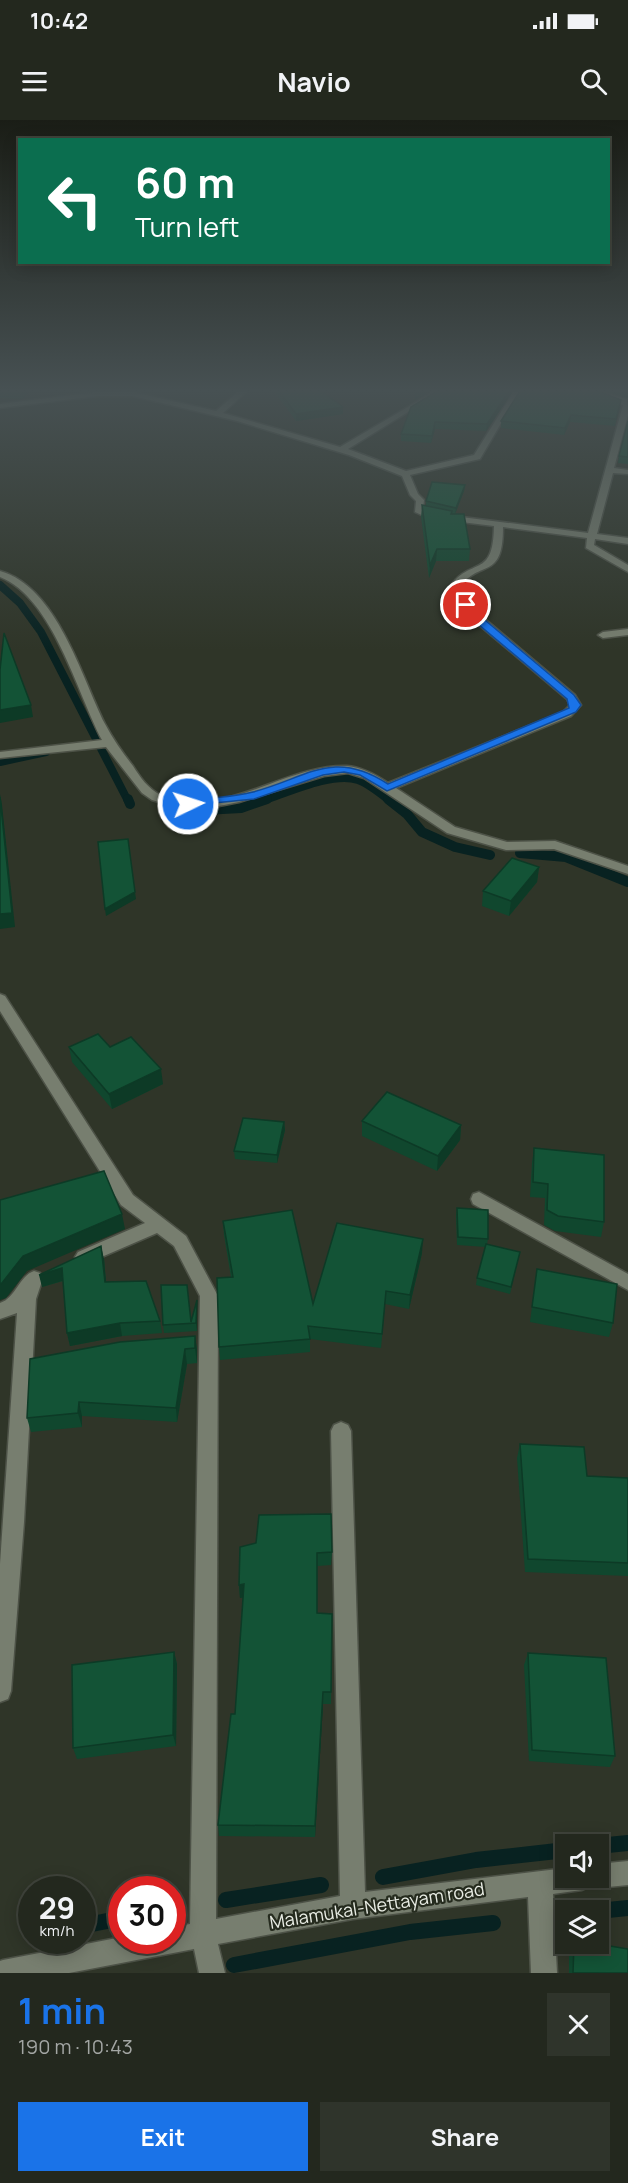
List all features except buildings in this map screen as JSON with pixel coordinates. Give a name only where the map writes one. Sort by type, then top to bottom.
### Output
[{"type":"street","points":[[406,477],[414,495],[420,500],[418,510],[425,514],[446,519],[499,523],[628,541]]},
{"type":"street","points":[[608,477],[589,546],[628,569]]},
{"type":"street","points":[[387,788],[567,714],[576,705],[571,697],[476,617],[454,588],[460,581],[489,564],[496,555],[499,523]]},
{"type":"street","points":[[0,574],[18,582],[35,599],[48,618],[107,742],[144,789],[167,802],[197,804],[254,796],[321,772],[344,769],[363,772],[437,822],[457,832],[506,846],[555,845],[628,870]]},
{"type":"street","points":[[603,635],[628,632]]},
{"type":"street","points":[[0,755],[107,742]]},
{"type":"street","points":[[0,999],[127,1200],[180,1241],[209,1296],[203,1934],[212,1973]]},
{"type":"street","points":[[479,1199],[628,1282]]},
{"type":"street","points":[[0,1311],[12,1307],[34,1278],[159,1225]]},
{"type":"street","points":[[0,1691],[27,1299],[34,1278]]},
{"type":"street","points":[[186,1341],[208,1340]]},
{"type":"street","points":[[23,1365],[45,1361]]},
{"type":"street","points":[[341,1431],[352,1906]]},
{"type":"street","points":[[609,1875],[628,1873]]},
{"type":"street","name":"Malamukal-Nettayam road","points":[[186,1938],[352,1906],[555,1881]]},
{"type":"street","points":[[540,1883],[544,1973]]},
{"type":"street","name":"Malamukal-Nettayam road","points":[[3,1973],[108,1953]]},
{"type":"waterway","points":[[0,585],[20,603],[41,632],[128,801]]},
{"type":"waterway","points":[[0,762],[46,752]]},
{"type":"waterway","points":[[262,801],[310,784],[336,778],[358,780],[375,789],[390,801]]},
{"type":"waterway","points":[[128,799],[130,804]]},
{"type":"waterway","points":[[167,812],[241,808],[267,799]]},
{"type":"waterway","points":[[388,799],[407,814],[422,832],[455,847],[490,855]]},
{"type":"waterway","points":[[520,853],[566,857],[628,882]]},
{"type":"waterway","points":[[609,1845],[628,1843]]},
{"type":"waterway","points":[[383,1877],[476,1860],[555,1851]]},
{"type":"waterway","points":[[226,1900],[321,1885]]},
{"type":"waterway","points":[[609,1910],[628,1908]]},
{"type":"waterway","points":[[96,1923],[108,1921]]},
{"type":"waterway","points":[[234,1965],[410,1932],[493,1923]]},
{"type":"route","points":[[188,804],[207,804],[254,796],[321,772],[344,769],[363,772],[387,788],[573,710],[576,705],[571,697],[476,617],[466,605]]}]
